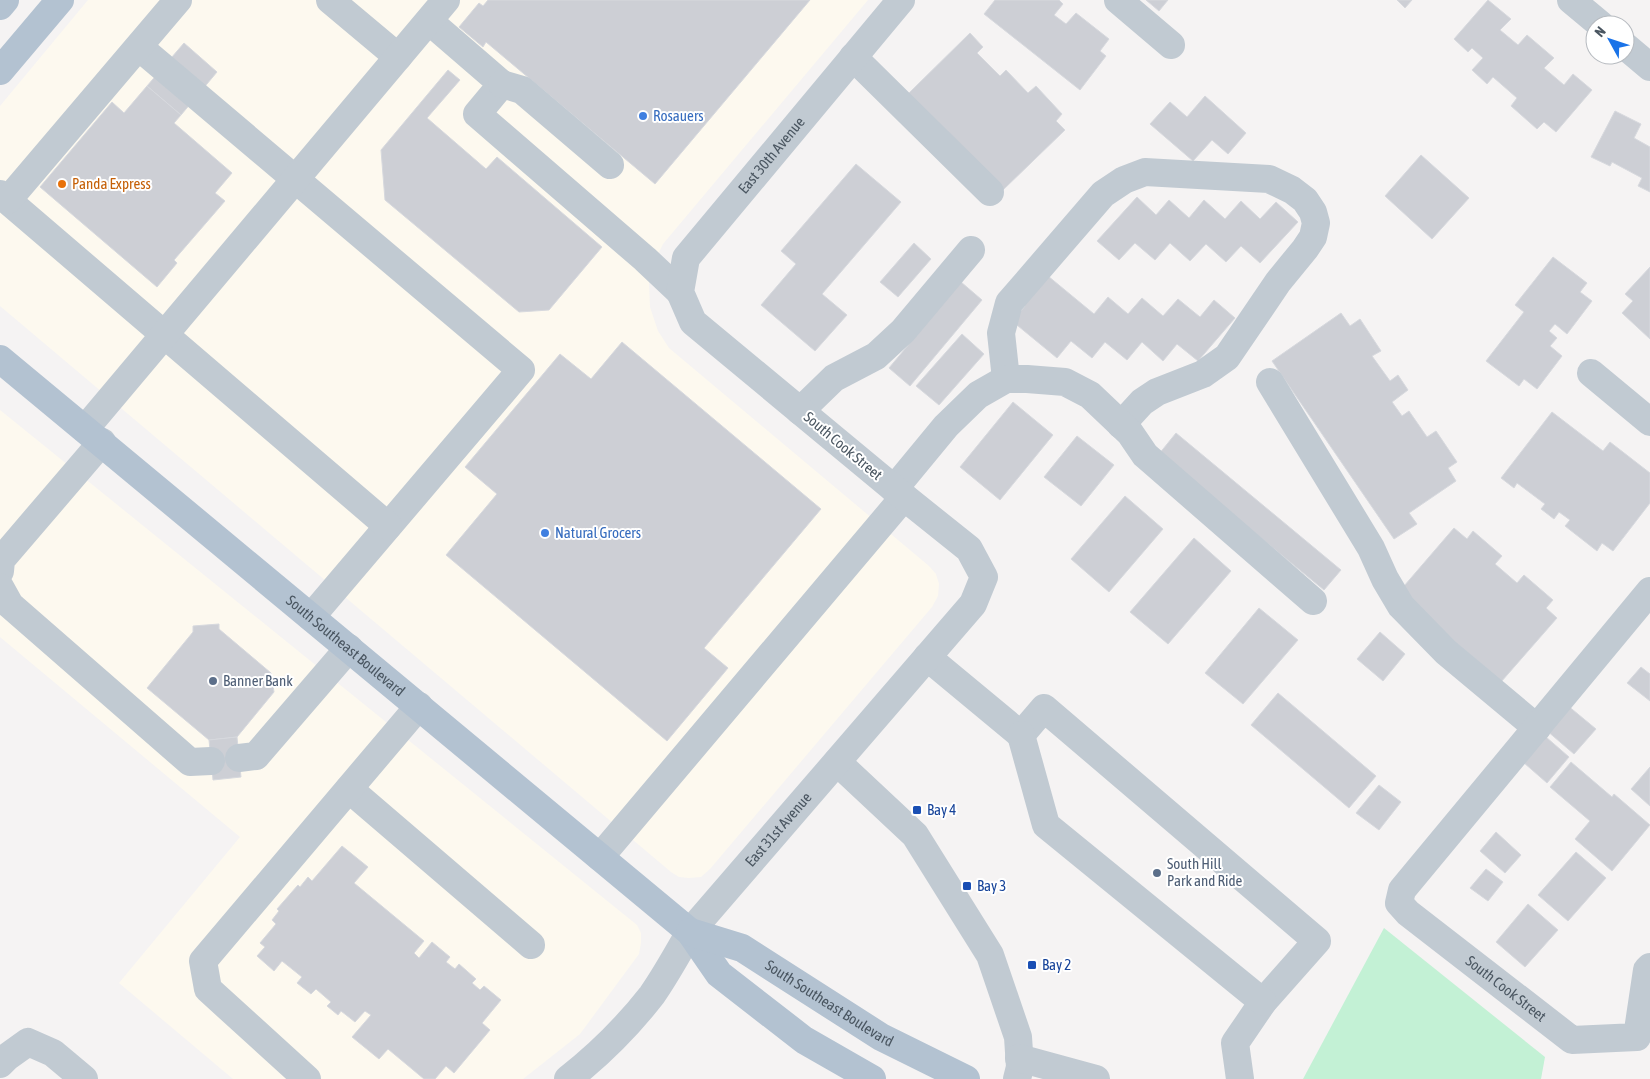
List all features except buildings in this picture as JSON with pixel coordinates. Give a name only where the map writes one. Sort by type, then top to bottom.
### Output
[{"type":"main road","points":[[0,6],[5,0]]},
{"type":"main road","points":[[0,71],[60,0]]},
{"type":"main road","name":"South Southeast Boulevard","points":[[0,359],[690,932],[718,974],[804,1040],[872,1079]]},
{"type":"main road","name":"South Southeast Boulevard","points":[[690,932],[742,948],[880,1036],[966,1079]]},
{"type":"street","points":[[178,0],[4,197],[388,526]]},
{"type":"street","points":[[330,0],[398,57]]},
{"type":"street","points":[[0,571],[1,560],[93,436],[164,335],[446,0]]},
{"type":"street","name":"East 30th Avenue","points":[[680,292],[686,258],[901,0]]},
{"type":"street","points":[[1118,0],[1171,45]]},
{"type":"street","points":[[1572,0],[1589,15]]},
{"type":"street","points":[[429,21],[502,84],[522,90],[610,164]]},
{"type":"street","points":[[139,46],[521,370],[311,617]]},
{"type":"street","points":[[1635,54],[1650,67]]},
{"type":"street","points":[[853,57],[990,192]]},
{"type":"street","points":[[502,84],[477,114],[638,252],[680,292]]},
{"type":"street","points":[[1006,379],[1001,333],[1009,303],[1103,194],[1124,180],[1145,172],[1269,179],[1292,190],[1304,200],[1313,212],[1316,224],[1313,237],[1278,282],[1227,357],[1203,374],[1157,392],[1142,402],[1121,425]]},
{"type":"street","points":[[800,410],[834,378],[876,356],[903,331],[970,250]]},
{"type":"street","name":"South Cook Street","points":[[680,292],[693,322],[969,549],[984,577]]},
{"type":"street","points":[[1591,373],[1650,422]]},
{"type":"street","points":[[600,857],[899,493],[946,426],[978,395],[1006,379],[1065,382],[1090,395],[1130,433],[1145,455],[1313,601]]},
{"type":"street","points":[[1270,382],[1371,548],[1384,579],[1401,606],[1446,652],[1537,728],[1650,591]]},
{"type":"street","name":"East 31st Avenue","points":[[568,1079],[596,1057],[627,1026],[653,993],[690,932],[973,604],[984,577]]},
{"type":"street","points":[[0,587],[10,605],[190,762],[211,761]]},
{"type":"street","points":[[239,758],[256,756],[349,648]]},
{"type":"street","points":[[927,657],[1021,735],[1046,825],[1264,1002]]},
{"type":"street","points":[[308,1079],[208,989],[203,961],[419,706]]},
{"type":"street","points":[[1021,735],[1044,708],[1317,941],[1264,1002],[1235,1043],[1240,1079]]},
{"type":"street","name":"South Cook Street","points":[[1537,728],[1402,890],[1399,902],[1408,913],[1572,1040],[1637,1037],[1650,967]]},
{"type":"street","points":[[837,762],[915,835],[990,955],[1018,1037],[1018,1068],[1096,1079]]},
{"type":"street","points":[[349,789],[530,945]]},
{"type":"street","points":[[0,1064],[7,1056],[28,1042],[53,1053],[84,1079]]},
{"type":"shaded area","points":[[88,0],[868,0],[663,244],[654,262],[649,283],[650,307],[658,331],[669,348],[929,566],[936,574],[939,584],[938,596],[932,607],[710,869],[701,877],[679,877],[671,872],[0,306],[0,106]]},
{"type":"shaded area","points":[[0,410],[637,925],[641,933],[639,954],[580,1034],[523,1079],[233,1079],[119,983],[240,837],[0,637]]},
{"type":"green space","points":[[1384,928],[1545,1057],[1541,1079],[1303,1079]]},
{"type":"place","name":"Rosauers","points":[[643,116]]},
{"type":"place","name":"Panda Express","points":[[62,184]]},
{"type":"place","name":"Natural Grocers","points":[[545,533]]},
{"type":"place","name":"Banner Bank","points":[[213,681]]},
{"type":"place","name":"Bay 4","points":[[917,810]]},
{"type":"place","name":"South Hill Park and Ride","points":[[1157,873]]},
{"type":"place","name":"Bay 3","points":[[967,886]]},
{"type":"place","name":"Bay 2","points":[[1032,965]]}]
